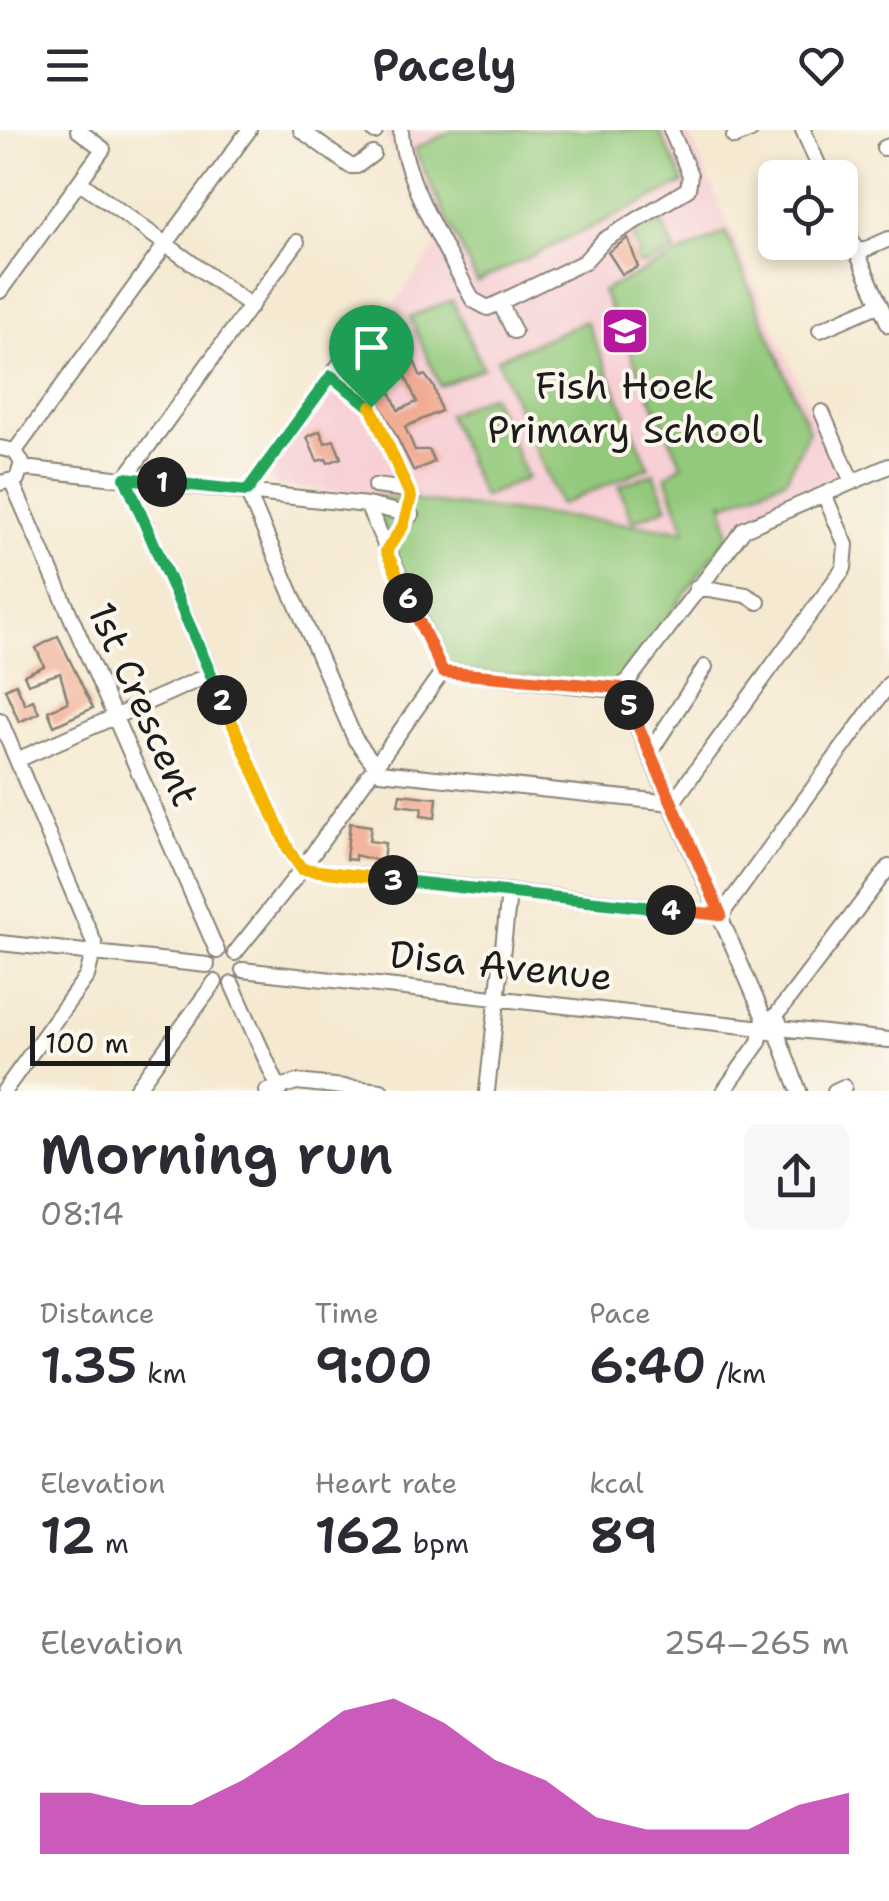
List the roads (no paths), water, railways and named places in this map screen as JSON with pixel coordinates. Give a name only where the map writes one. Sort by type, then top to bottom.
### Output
[{"type":"street","points":[[0,291],[103,149],[78,130]]},
{"type":"street","points":[[249,130],[7,449],[22,468],[366,505],[410,514]]},
{"type":"street","points":[[301,130],[350,166],[357,166],[373,154]]},
{"type":"street","points":[[402,130],[404,157],[470,295],[482,308],[584,262],[604,240],[688,189],[690,174],[670,130]]},
{"type":"street","points":[[734,138],[751,130]]},
{"type":"street","points":[[803,130],[816,160]]},
{"type":"street","points":[[80,182],[251,306]]},
{"type":"street","points":[[858,253],[889,239]]},
{"type":"street","points":[[125,478],[297,242]]},
{"type":"street","points":[[858,255],[889,325]]},
{"type":"street","points":[[500,303],[514,330]]},
{"type":"street","points":[[820,330],[880,304]]},
{"type":"street","points":[[247,491],[374,316]]},
{"type":"street","points":[[331,376],[371,407],[412,502],[410,514],[386,551]]},
{"type":"street","points":[[822,412],[852,482]]},
{"type":"street","points":[[621,688],[744,529],[889,466]]},
{"type":"street","points":[[6,483],[22,468]]},
{"type":"street","points":[[125,478],[289,851],[302,869],[721,915]]},
{"type":"street","name":"1st Crescent","points":[[6,483],[217,951]]},
{"type":"street","points":[[375,486],[408,490]]},
{"type":"street","points":[[247,491],[355,738],[380,772],[672,804]]},
{"type":"street","points":[[672,804],[844,568],[846,545],[824,494]]},
{"type":"street","points":[[366,505],[443,672]]},
{"type":"street","points":[[697,587],[746,595],[758,602]]},
{"type":"street","points":[[650,752],[699,682],[704,667]]},
{"type":"street","points":[[235,953],[302,869],[443,672]]},
{"type":"street","points":[[443,672],[621,688]]},
{"type":"street","points":[[18,760],[211,674]]},
{"type":"street","points":[[721,915],[889,684]]},
{"type":"street","points":[[621,688],[799,1091]]},
{"type":"street","points":[[0,720],[94,934],[95,954],[79,989],[4,1091]]},
{"type":"street","points":[[731,1089],[769,1026],[889,866]]},
{"type":"street","points":[[488,1091],[508,893]]},
{"type":"street","points":[[0,944],[207,965]]},
{"type":"street","points":[[207,965],[217,951],[235,953]]},
{"type":"street","points":[[232,984],[242,970],[235,953]]},
{"type":"street","points":[[207,965],[215,982]]},
{"type":"street","name":"Disa Avenue","points":[[242,970],[889,1040]]},
{"type":"street","points":[[215,982],[232,984]]},
{"type":"street","points":[[135,1091],[215,982]]},
{"type":"street","points":[[232,984],[275,1089],[300,1082],[381,1091]]},
{"type":"place","name":"Fish Hoek Primary School","points":[[625,331]]}]
